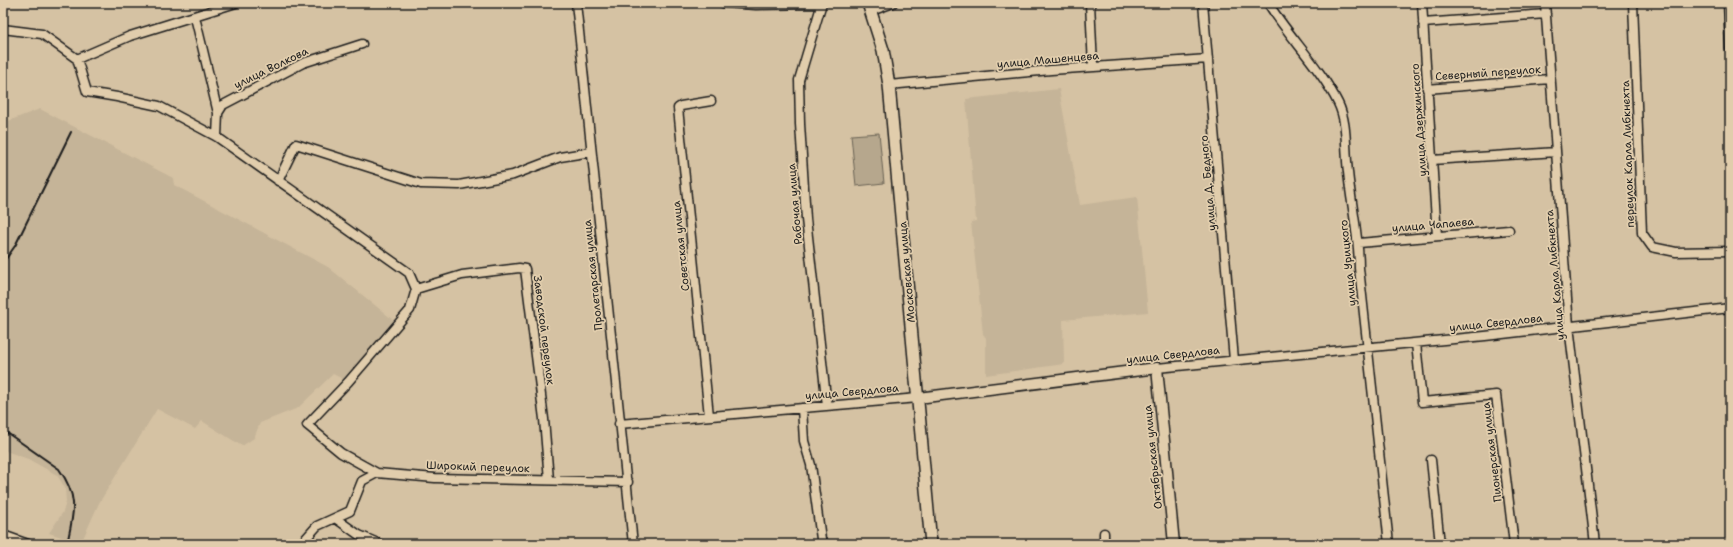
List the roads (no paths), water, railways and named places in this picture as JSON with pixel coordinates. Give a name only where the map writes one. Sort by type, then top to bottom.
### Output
[{"type":"main road","name":"Московская улица","points":[[875,6],[889,85],[931,544]]},
{"type":"street","points":[[77,59],[130,36],[236,3]]},
{"type":"street","name":"Пролетарская улица","points":[[576,3],[619,424],[628,482],[633,544]]},
{"type":"street","points":[[723,3],[756,5],[822,3]]},
{"type":"street","name":"Рабочая улица","points":[[822,3],[799,80],[800,124],[806,219],[827,406]]},
{"type":"street","points":[[875,6],[893,3]]},
{"type":"street","points":[[1090,3],[1093,67]]},
{"type":"street","name":"улица Д. Бедного","points":[[1203,3],[1234,360]]},
{"type":"street","name":"улица Урицкого","points":[[1268,3],[1330,89],[1339,104],[1343,120],[1348,173],[1359,243],[1360,268],[1389,544]]},
{"type":"street","name":"улица Дзержинского","points":[[1422,3],[1437,236]]},
{"type":"street","name":"улица Карла Либкнехта","points":[[1545,3],[1569,326],[1595,544]]},
{"type":"street","name":"переулок Карла Либкнехта","points":[[1633,3],[1642,233],[1652,247],[1676,252],[1730,251]]},
{"type":"street","points":[[1728,3],[1730,48]]},
{"type":"street","points":[[1423,23],[1546,14]]},
{"type":"street","points":[[195,17],[218,114],[217,137]]},
{"type":"street","points":[[3,29],[42,34],[77,59],[87,92],[159,106],[217,137],[409,273],[416,289],[410,310],[348,382],[307,425],[341,453],[377,473]]},
{"type":"street","name":"улица Волкова","points":[[218,114],[223,105],[303,63],[362,44]]},
{"type":"street","name":"улица Машенцева","points":[[889,85],[1093,67],[1208,59]]},
{"type":"street","name":"Северный переулок","points":[[1428,89],[1550,80]]},
{"type":"street","name":"Советская улица","points":[[709,416],[678,108],[681,106],[711,101]]},
{"type":"street","points":[[278,181],[296,144],[421,184],[459,185],[513,175],[560,157],[592,152]]},
{"type":"street","points":[[1432,160],[1556,152]]},
{"type":"street","name":"улица Чапаева","points":[[1359,243],[1509,230]]},
{"type":"street","name":"Заводской переулок","points":[[416,289],[462,275],[519,268],[525,269],[544,420],[549,480]]},
{"type":"street","name":"улица Свердлова","points":[[619,424],[918,398],[1157,368],[1416,343],[1730,308]]},
{"type":"street","name":"Пионерская улица","points":[[1416,343],[1422,402],[1496,395],[1514,544]]},
{"type":"street","name":"Октябрьская улица","points":[[1157,368],[1174,544]]},
{"type":"street","points":[[802,408],[804,441],[811,465],[821,538],[825,544]]},
{"type":"street","points":[[1431,460],[1440,544]]},
{"type":"street","points":[[301,544],[317,526],[350,511],[362,481],[377,473]]},
{"type":"street","name":"Широкий переулок","points":[[377,473],[435,478],[628,482]]},
{"type":"street","points":[[334,518],[359,535],[380,544]]},
{"type":"street","points":[[1104,533],[1104,544]]},
{"type":"street","points":[[3,535],[28,544]]},
{"type":"railway","points":[[3,263],[15,246],[71,132]]},
{"type":"railway","points":[[3,430],[59,469],[65,479],[70,488],[73,505],[72,523],[67,544]]}]
